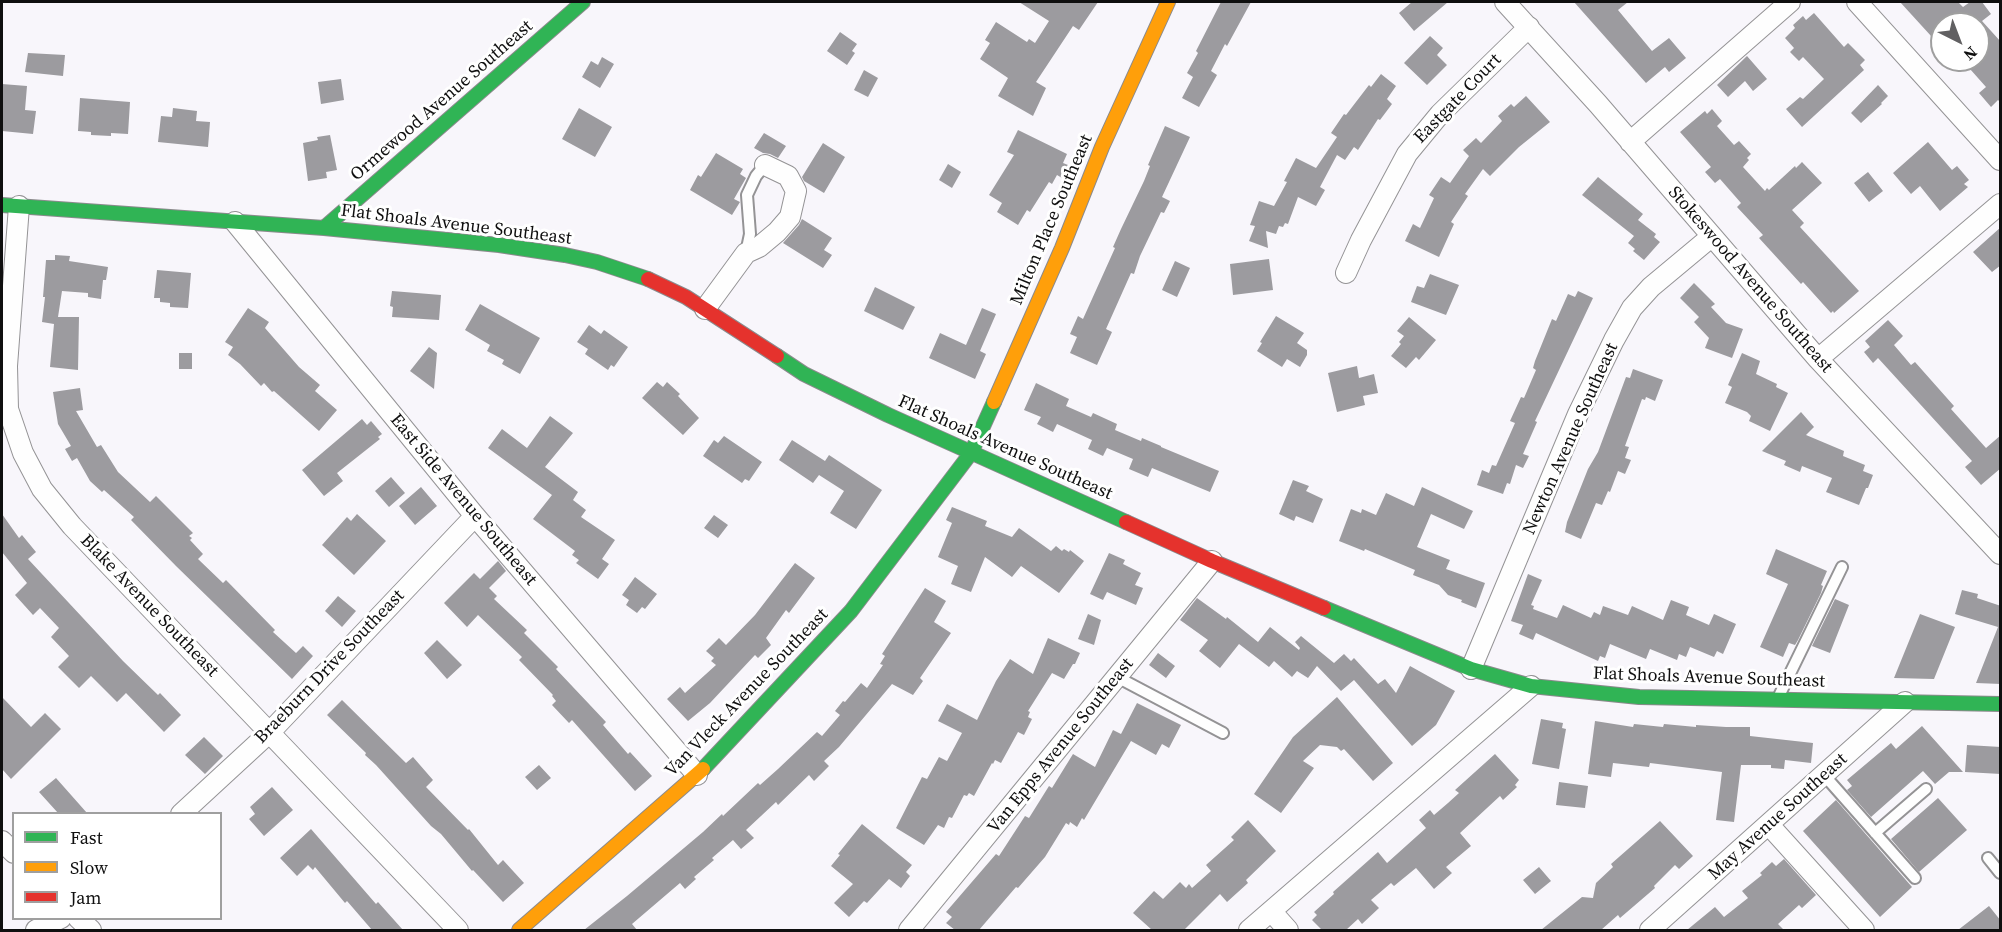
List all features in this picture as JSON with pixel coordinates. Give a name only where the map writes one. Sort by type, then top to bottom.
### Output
[{"type":"street","name":"Ormewood Avenue Southeast","points":[[324,228],[583,2]]},
{"type":"street","name":"Milton Place Southeast","points":[[971,453],[1062,248],[1102,147],[1168,2]]},
{"type":"street","name":"Stokeswood Avenue Southeast","points":[[1505,2],[1630,141],[1818,358],[2001,554]]},
{"type":"street","points":[[1630,141],[1790,2]]},
{"type":"street","points":[[1857,2],[2001,160]]},
{"type":"street","name":"Eastgate Court","points":[[1346,273],[1407,154],[1440,114],[1529,27]]},
{"type":"street","points":[[705,309],[746,253],[759,247],[790,217],[796,191],[788,176],[765,165]]},
{"type":"street","points":[[1818,358],[2001,204]]},
{"type":"street","name":"Flat Shoals Avenue Southeast","points":[[10,206],[324,228],[499,245],[565,255],[633,273],[686,297],[804,374],[888,415],[1212,561],[1471,669],[1531,686],[1639,697],[2001,704]]},
{"type":"street","name":"Blake Avenue Southeast","points":[[10,206],[8,409],[23,453],[42,489],[72,526],[459,930]]},
{"type":"street","name":"East Side Avenue Southeast","points":[[235,222],[475,516],[697,775]]},
{"type":"street","name":"Newton Avenue Southeast","points":[[1471,669],[1578,414],[1614,340],[1632,308],[1651,287],[1711,237]]},
{"type":"street","name":"Van Vleck Avenue Southeast","points":[[519,930],[697,775],[851,611],[971,453]]},
{"type":"street","name":"Braeburn Drive Southeast","points":[[182,812],[270,732],[475,516]]},
{"type":"street","name":"Van Epps Avenue Southeast","points":[[909,930],[1212,561]]},
{"type":"street","points":[[1248,930],[1531,686]]},
{"type":"street","name":"May Avenue Southeast","points":[[1650,930],[1905,702]]},
{"type":"street","points":[[1769,825],[1864,930]]},
{"type":"street","points":[[1271,911],[1288,930]]},
{"type":"street","points":[[36,930],[57,920]]},
{"type":"lane","points":[[746,253],[750,234],[747,195],[756,176],[765,165]]},
{"type":"lane","points":[[1778,700],[1842,567]]},
{"type":"lane","points":[[1117,677],[1224,733]]},
{"type":"lane","points":[[1824,775],[1915,878]]},
{"type":"lane","points":[[1875,833],[1926,789]]},
{"type":"lane","points":[[1988,858],[2001,873]]},
{"type":"building","points":[[1019,2],[1098,2],[1079,30],[1073,26],[1036,82],[1046,88],[1033,116],[998,96],[1008,78],[980,59],[990,43],[985,40],[996,22],[1027,42],[1029,39],[1035,43],[1049,21]]},
{"type":"building","points":[[1221,2],[1251,2],[1211,71],[1217,75],[1199,107],[1182,98],[1193,77],[1187,73]]},
{"type":"building","points":[[1412,2],[1448,2],[1414,31],[1399,13]]},
{"type":"building","points":[[1574,2],[1628,2],[1618,10],[1652,51],[1669,38],[1686,58],[1669,72],[1665,67],[1646,83]]},
{"type":"building","points":[[1900,2],[1958,2],[1963,7],[1970,2],[1982,2],[1990,12],[1930,12],[1930,35]]},
{"type":"building","points":[[1814,13],[1844,47],[1848,43],[1865,60],[1860,65],[1864,70],[1802,127],[1786,109],[1800,97],[1803,99],[1824,79],[1803,57],[1799,61],[1790,52],[1794,48],[1785,38],[1795,28],[1793,25],[1803,16],[1806,20]]},
{"type":"building","points":[[1990,30],[2001,42],[2001,103],[1998,100],[1991,107],[1979,93],[1986,87],[1973,72],[1990,72]]},
{"type":"building","points":[[840,32],[857,44],[852,51],[855,53],[847,65],[827,51]]},
{"type":"building","points":[[1430,36],[1443,48],[1437,55],[1447,65],[1427,85],[1404,63]]},
{"type":"building","points":[[28,53],[65,55],[63,76],[25,72]]},
{"type":"building","points":[[1747,56],[1767,79],[1753,91],[1745,81],[1728,97],[1717,85]]},
{"type":"building","points":[[602,57],[614,64],[600,88],[582,77],[591,61],[598,65]]},
{"type":"building","points":[[864,70],[878,78],[868,97],[854,90]]},
{"type":"building","points":[[1381,74],[1396,86],[1387,99],[1392,104],[1380,120],[1378,119],[1358,150],[1354,147],[1345,160],[1337,155],[1320,187],[1325,190],[1316,206],[1298,197],[1288,224],[1285,223],[1283,227],[1279,226],[1276,234],[1266,231],[1268,248],[1249,241],[1255,226],[1250,225],[1259,201],[1274,206],[1287,182],[1284,181],[1296,158],[1316,168],[1337,137],[1331,133],[1344,114],[1346,115],[1369,85],[1371,87]]},
{"type":"building","points":[[341,79],[344,100],[321,104],[318,82]]},
{"type":"building","points":[[2,84],[27,86],[25,110],[36,111],[33,134],[2,131]]},
{"type":"building","points":[[1878,85],[1888,96],[1861,123],[1851,113]]},
{"type":"building","points":[[1526,96],[1550,122],[1519,147],[1490,176],[1483,169],[1465,194],[1468,196],[1451,222],[1454,224],[1439,257],[1405,241],[1413,224],[1420,228],[1434,198],[1429,195],[1441,177],[1450,183],[1469,156],[1463,150],[1476,138],[1481,143],[1502,121],[1498,116],[1511,104],[1514,107]]},
{"type":"building","points":[[80,98],[130,102],[128,134],[91,135],[91,132],[78,131]]},
{"type":"building","points":[[173,108],[197,111],[196,121],[210,122],[208,147],[158,142],[161,116],[172,117]]},
{"type":"building","points":[[579,108],[612,127],[595,157],[562,139]]},
{"type":"building","points":[[1712,109],[1722,121],[1717,126],[1734,145],[1739,141],[1751,154],[1743,167],[1765,191],[1802,162],[1822,183],[1792,210],[1804,223],[1800,227],[1859,291],[1834,313],[1833,311],[1831,313],[1803,282],[1801,284],[1759,238],[1763,235],[1737,207],[1741,203],[1720,179],[1715,183],[1705,172],[1711,167],[1680,132],[1705,111],[1707,114]]},
{"type":"building","points":[[1165,126],[1190,137],[1162,197],[1170,201],[1164,213],[1161,212],[1134,274],[1131,273],[1106,329],[1112,332],[1097,365],[1070,353],[1077,337],[1070,334],[1078,316],[1083,319],[1144,181],[1150,166],[1148,165]]},
{"type":"building","points":[[1018,130],[1067,154],[1063,163],[1068,165],[1062,178],[1057,175],[1052,184],[1049,182],[1030,212],[1027,210],[1018,225],[997,212],[1002,203],[989,195],[1014,155],[1007,152]]},
{"type":"building","points":[[764,133],[786,146],[778,158],[754,148]]},
{"type":"building","points":[[330,135],[337,170],[326,172],[327,178],[308,181],[303,143]]},
{"type":"building","points":[[1928,142],[1952,170],[1957,166],[1969,180],[1964,184],[1968,187],[1940,211],[1920,186],[1911,194],[1893,173]]},
{"type":"building","points":[[823,143],[845,157],[824,193],[804,181],[802,177]]},
{"type":"building","points":[[716,153],[743,169],[740,174],[746,178],[734,199],[740,202],[732,215],[690,190],[698,175],[701,177]]},
{"type":"building","points":[[948,164],[961,172],[952,188],[939,180]]},
{"type":"building","points":[[1868,172],[1883,191],[1869,202],[1854,183]]},
{"type":"building","points":[[1598,177],[1643,214],[1638,220],[1656,234],[1654,237],[1660,242],[1644,260],[1633,251],[1635,249],[1628,243],[1634,236],[1582,195]]},
{"type":"building","points":[[802,219],[832,238],[824,250],[832,255],[823,268],[783,243]]},
{"type":"building","points":[[2001,227],[2001,265],[1992,272],[1973,252]]},
{"type":"building","points":[[55,255],[70,256],[69,261],[108,267],[106,280],[103,280],[101,299],[88,297],[88,293],[62,291],[58,317],[79,317],[78,370],[50,367],[54,324],[42,322],[45,297],[43,297],[46,260],[55,260]]},
{"type":"building","points":[[1269,259],[1273,290],[1233,295],[1230,264]]},
{"type":"building","points":[[1175,261],[1190,268],[1177,297],[1162,290]]},
{"type":"building","points":[[157,270],[191,273],[188,308],[170,307],[170,303],[160,302],[160,298],[154,298]]},
{"type":"building","points":[[1430,274],[1459,285],[1446,315],[1411,302],[1417,286],[1424,288]]},
{"type":"building","points":[[1694,283],[1715,304],[1711,307],[1726,323],[1743,329],[1732,358],[1705,348],[1709,338],[1694,322],[1699,317],[1680,298]]},
{"type":"building","points":[[875,287],[915,307],[903,330],[864,311]]},
{"type":"building","points":[[392,291],[441,295],[439,320],[392,317],[393,307],[390,306]]},
{"type":"building","points":[[1578,291],[1593,298],[1535,421],[1537,422],[1523,454],[1529,456],[1523,468],[1516,465],[1510,484],[1507,483],[1503,494],[1477,485],[1482,470],[1489,473],[1492,465],[1496,466],[1515,423],[1510,421],[1521,397],[1524,398],[1536,370],[1533,368],[1535,361],[1552,319],[1556,321],[1568,294],[1575,297]]},
{"type":"building","points":[[480,304],[540,338],[520,374],[502,364],[504,360],[487,351],[490,345],[465,330]]},
{"type":"building","points":[[248,308],[269,322],[265,328],[299,367],[320,385],[315,391],[337,410],[319,431],[264,383],[261,386],[228,355],[233,347],[225,342]]},
{"type":"building","points":[[982,308],[996,314],[980,351],[986,354],[975,379],[929,358],[940,333],[966,345]]},
{"type":"building","points":[[1276,316],[1304,333],[1297,343],[1307,350],[1307,355],[1300,367],[1287,359],[1282,367],[1257,351]]},
{"type":"building","points":[[1409,317],[1436,340],[1419,360],[1416,357],[1406,368],[1391,356],[1401,344],[1399,342],[1404,336],[1397,331]]},
{"type":"building","points":[[1888,320],[1903,336],[1894,345],[1911,365],[1915,362],[1954,406],[1951,409],[1986,448],[2001,435],[2001,468],[1981,485],[1965,467],[1972,461],[1878,358],[1873,363],[1864,352],[1870,347],[1865,341]]},
{"type":"building","points":[[589,325],[601,334],[604,330],[628,347],[614,367],[611,365],[608,370],[585,354],[588,349],[577,342]]},
{"type":"building","points":[[429,347],[437,353],[434,389],[410,371]]},
{"type":"building","points":[[179,353],[192,353],[192,369],[179,369]]},
{"type":"building","points":[[1742,353],[1760,361],[1756,374],[1777,384],[1776,387],[1788,393],[1770,431],[1749,421],[1751,416],[1747,412],[1725,403],[1732,387],[1728,385]]},
{"type":"building","points":[[1357,366],[1359,378],[1374,374],[1378,393],[1363,396],[1365,405],[1337,412],[1328,373]]},
{"type":"building","points":[[1633,369],[1663,380],[1655,401],[1646,397],[1645,400],[1642,399],[1625,446],[1629,447],[1625,458],[1631,460],[1625,474],[1618,471],[1602,505],[1596,503],[1581,539],[1565,532],[1567,522],[1588,469],[1598,452],[1626,377],[1630,378]]},
{"type":"building","points":[[657,382],[663,387],[667,382],[699,418],[683,435],[642,398]]},
{"type":"building","points":[[1036,383],[1069,399],[1066,406],[1091,417],[1093,413],[1117,424],[1115,430],[1141,441],[1142,438],[1219,471],[1210,492],[1152,468],[1148,477],[1129,469],[1133,459],[1107,448],[1103,456],[1088,449],[1092,440],[1057,424],[1053,432],[1037,424],[1041,417],[1024,410]]},
{"type":"building","points":[[80,388],[83,410],[76,411],[97,447],[101,445],[118,472],[150,502],[156,496],[193,533],[189,536],[192,538],[190,540],[203,554],[198,559],[223,583],[226,580],[275,630],[273,632],[296,653],[303,646],[313,656],[292,679],[131,520],[134,517],[104,490],[102,492],[90,481],[77,458],[72,461],[65,449],[71,446],[58,424],[53,392]]},
{"type":"building","points":[[1801,412],[1814,427],[1806,435],[1844,451],[1843,456],[1865,465],[1863,471],[1873,475],[1859,505],[1826,492],[1832,478],[1802,466],[1800,472],[1784,465],[1786,461],[1762,451]]},
{"type":"building","points":[[550,416],[573,433],[545,467],[578,492],[573,500],[586,510],[581,517],[615,540],[602,559],[609,564],[598,579],[576,563],[579,560],[572,555],[575,551],[533,519],[552,495],[488,448],[502,429],[527,448]]},
{"type":"building","points":[[362,419],[367,425],[371,421],[382,434],[378,437],[380,439],[337,473],[343,481],[324,496],[302,470]]},
{"type":"building","points":[[724,436],[762,462],[749,481],[745,479],[742,483],[703,456],[714,440],[718,443]]},
{"type":"building","points":[[792,440],[825,461],[829,455],[882,490],[856,529],[830,513],[844,491],[819,475],[813,483],[779,460]]},
{"type":"building","points":[[391,477],[405,493],[389,507],[375,491]]},
{"type":"building","points":[[1293,480],[1309,486],[1306,491],[1323,499],[1313,523],[1296,516],[1294,521],[1279,514]]},
{"type":"building","points":[[421,487],[437,506],[415,525],[399,506]]},
{"type":"building","points":[[1422,487],[1473,511],[1464,529],[1431,514],[1417,547],[1450,560],[1446,569],[1485,583],[1476,608],[1448,595],[1439,585],[1413,575],[1415,570],[1339,541],[1351,509],[1361,513],[1362,509],[1376,515],[1386,493],[1414,506]]},
{"type":"building","points":[[952,507],[987,521],[985,526],[1012,537],[1019,528],[1051,551],[1056,546],[1062,551],[1064,549],[1069,552],[1070,550],[1084,561],[1059,593],[1021,566],[1012,577],[985,557],[971,592],[951,584],[958,566],[938,557],[952,523],[946,520]]},
{"type":"building","points":[[2,514],[19,538],[22,535],[36,552],[28,559],[123,661],[181,715],[164,732],[126,693],[117,702],[91,676],[79,688],[58,667],[69,656],[51,637],[59,628],[40,608],[33,615],[15,595],[27,583],[2,552]]},
{"type":"building","points":[[357,514],[386,541],[354,575],[322,545],[347,517],[351,521]]},
{"type":"building","points":[[714,515],[728,525],[718,538],[704,528]]},
{"type":"building","points":[[1776,549],[1827,571],[1821,585],[1823,586],[1821,593],[1798,640],[1795,645],[1789,643],[1783,657],[1760,647],[1788,584],[1766,574]]},
{"type":"building","points":[[1109,553],[1125,560],[1123,564],[1141,573],[1135,585],[1143,588],[1136,605],[1107,592],[1103,600],[1090,594]]},
{"type":"building","points":[[498,561],[506,571],[489,588],[497,596],[494,599],[527,630],[524,633],[558,667],[556,669],[606,722],[603,725],[628,754],[630,752],[652,776],[635,791],[572,720],[569,723],[552,705],[556,701],[553,695],[519,660],[522,657],[478,615],[467,627],[444,603],[474,573],[480,579]]},
{"type":"building","points":[[795,563],[815,578],[789,613],[786,610],[766,638],[771,645],[758,658],[755,655],[710,703],[688,721],[667,699],[680,687],[685,693],[716,665],[711,661],[714,658],[706,651],[719,638],[726,645],[755,615]]},
{"type":"building","points":[[1528,574],[1542,580],[1531,605],[1534,606],[1533,609],[1557,618],[1563,605],[1591,618],[1594,612],[1600,615],[1603,606],[1628,615],[1632,606],[1663,620],[1671,600],[1689,607],[1686,615],[1709,625],[1714,614],[1736,624],[1723,654],[1717,651],[1714,657],[1690,647],[1686,657],[1679,654],[1677,660],[1650,649],[1646,659],[1610,644],[1605,658],[1600,656],[1598,661],[1536,633],[1533,640],[1519,634],[1523,625],[1511,621]]},
{"type":"building","points":[[635,577],[657,594],[645,609],[642,607],[637,613],[626,605],[629,600],[622,595]]},
{"type":"building","points":[[925,588],[946,601],[934,622],[951,633],[920,678],[923,681],[913,695],[892,684],[839,747],[824,761],[829,766],[814,781],[809,775],[778,805],[776,802],[746,830],[754,838],[741,849],[733,840],[712,858],[714,860],[694,877],[696,879],[685,889],[680,883],[632,924],[637,930],[584,930],[722,814],[723,816],[758,783],[760,785],[817,732],[822,736],[840,715],[835,711],[843,701],[845,702],[861,683],[867,688],[883,665],[880,664],[885,656],[882,654]]},
{"type":"building","points":[[1962,590],[1978,594],[1977,598],[2001,606],[2001,684],[1976,683],[1998,627],[1955,614]]},
{"type":"building","points":[[338,596],[356,611],[342,627],[325,611]]},
{"type":"building","points":[[1197,598],[1226,619],[1227,617],[1258,642],[1270,627],[1299,650],[1295,642],[1301,636],[1334,663],[1344,654],[1351,661],[1354,658],[1378,684],[1385,679],[1396,693],[1410,666],[1455,691],[1436,725],[1412,746],[1354,680],[1341,691],[1317,666],[1308,678],[1297,671],[1292,677],[1274,661],[1269,667],[1239,644],[1220,668],[1199,651],[1208,640],[1180,620]]},
{"type":"building","points":[[1835,599],[1849,605],[1830,653],[1812,646]]},
{"type":"building","points":[[1088,614],[1101,620],[1094,645],[1078,639]]},
{"type":"building","points":[[1920,614],[1955,627],[1934,679],[1894,678]]},
{"type":"building","points":[[1048,638],[1080,653],[1064,679],[1052,673],[1028,711],[1030,712],[1028,717],[1032,719],[1024,735],[1018,732],[1001,763],[995,760],[992,763],[974,796],[969,793],[967,796],[964,795],[944,828],[938,825],[924,845],[896,828],[922,777],[927,779],[939,757],[947,761],[962,733],[938,721],[947,704],[977,720],[996,681],[1010,659],[1033,674]]},
{"type":"building","points":[[437,640],[462,665],[447,679],[424,653]]},
{"type":"building","points":[[1158,653],[1175,666],[1166,678],[1149,665]]},
{"type":"building","points":[[2,697],[31,727],[45,713],[61,729],[11,779],[2,769]]},
{"type":"building","points":[[1337,697],[1393,763],[1373,781],[1344,749],[1341,751],[1337,747],[1320,745],[1303,761],[1314,768],[1281,813],[1254,794],[1293,737]]},
{"type":"building","points":[[342,700],[406,763],[413,757],[433,780],[426,787],[469,829],[498,865],[503,860],[524,883],[503,902],[365,755],[366,753],[327,715]]},
{"type":"building","points":[[1137,703],[1181,725],[1169,748],[1162,744],[1156,755],[1131,741],[1084,820],[1082,818],[1077,827],[1070,822],[1069,825],[1066,823],[1045,857],[979,930],[955,930],[946,923],[952,917],[946,912],[996,854],[999,856],[1025,816],[1029,818],[1049,786],[1052,788],[1073,754],[1095,767],[1113,730],[1121,734]]},
{"type":"building","points":[[1541,719],[1563,723],[1562,728],[1566,729],[1559,769],[1532,764]]},
{"type":"building","points":[[1595,721],[1633,727],[1634,724],[1663,727],[1664,724],[1696,727],[1696,725],[1750,727],[1750,736],[1813,743],[1811,763],[1785,760],[1784,769],[1771,768],[1771,765],[1741,765],[1734,822],[1716,820],[1722,772],[1650,763],[1649,767],[1613,763],[1611,777],[1588,774]]},
{"type":"building","points":[[1922,726],[1963,772],[1949,772],[1935,784],[1923,771],[1871,817],[1847,790],[1852,786],[1847,780],[1891,743],[1896,749]]},
{"type":"building","points":[[204,737],[223,756],[205,774],[185,755]]},
{"type":"building","points":[[1967,745],[2001,747],[2001,774],[1965,772]]},
{"type":"building","points":[[1495,754],[1519,780],[1515,785],[1517,787],[1503,800],[1500,796],[1460,833],[1471,846],[1446,867],[1452,873],[1434,889],[1416,868],[1394,886],[1391,883],[1371,900],[1379,908],[1362,924],[1358,919],[1346,930],[1322,930],[1312,920],[1317,915],[1314,912],[1334,894],[1333,892],[1378,852],[1387,863],[1426,828],[1419,820],[1430,810],[1434,815],[1448,803],[1459,793],[1455,790]]},
{"type":"building","points":[[539,765],[551,778],[537,790],[525,777]]},
{"type":"building","points":[[56,778],[86,812],[57,812],[39,792]]},
{"type":"building","points":[[1559,782],[1588,786],[1585,808],[1556,805]]},
{"type":"building","points":[[272,787],[293,810],[264,836],[249,819],[255,814],[250,807]]},
{"type":"building","points":[[1938,798],[1967,830],[1919,872],[1891,839]]},
{"type":"building","points":[[1836,800],[1912,887],[1880,917],[1803,831]]},
{"type":"building","points":[[1248,820],[1276,851],[1246,880],[1248,883],[1227,902],[1220,894],[1184,930],[1152,930],[1133,913],[1154,891],[1163,899],[1180,882],[1186,888],[1189,884],[1192,888],[1211,871],[1206,865],[1234,840],[1231,837]]},
{"type":"building","points":[[1660,821],[1693,856],[1679,869],[1675,865],[1654,886],[1655,888],[1620,918],[1618,915],[1601,930],[1541,930],[1582,897],[1593,898],[1596,883],[1613,867],[1611,864]]},
{"type":"building","points":[[862,824],[912,865],[906,872],[910,876],[901,888],[889,879],[867,903],[864,901],[849,917],[834,903],[853,884],[831,866]]},
{"type":"building","points":[[311,829],[376,904],[378,902],[403,930],[372,930],[347,901],[345,903],[315,867],[313,870],[308,865],[297,876],[280,858]]},
{"type":"building","points":[[1784,859],[1816,895],[1802,908],[1799,905],[1778,924],[1784,930],[1687,930],[1715,907],[1724,917],[1748,898],[1742,891],[1762,875],[1760,873],[1772,862],[1776,866]]},
{"type":"building","points":[[1539,867],[1551,881],[1535,894],[1523,880]]},
{"type":"building","points":[[1989,906],[2001,921],[2001,930],[1958,930]]},
{"type":"traffic: fast","points":[[324,228],[583,2]]},
{"type":"traffic: fast","points":[[2,205],[324,228],[499,245],[597,262],[648,279]]},
{"type":"traffic: fast","points":[[777,356],[804,374],[888,415],[1126,522]]},
{"type":"traffic: fast","points":[[703,769],[851,611],[971,453],[994,402]]},
{"type":"traffic: fast","points":[[1324,608],[1471,669],[1531,686],[1639,697],[2000,704]]},
{"type":"traffic: slow","points":[[994,402],[1062,248],[1102,147],[1168,2]]},
{"type":"traffic: slow","points":[[519,930],[703,769]]},
{"type":"traffic: jam","points":[[648,279],[686,297],[777,356]]},
{"type":"traffic: jam","points":[[1126,522],[1324,608]]}]
